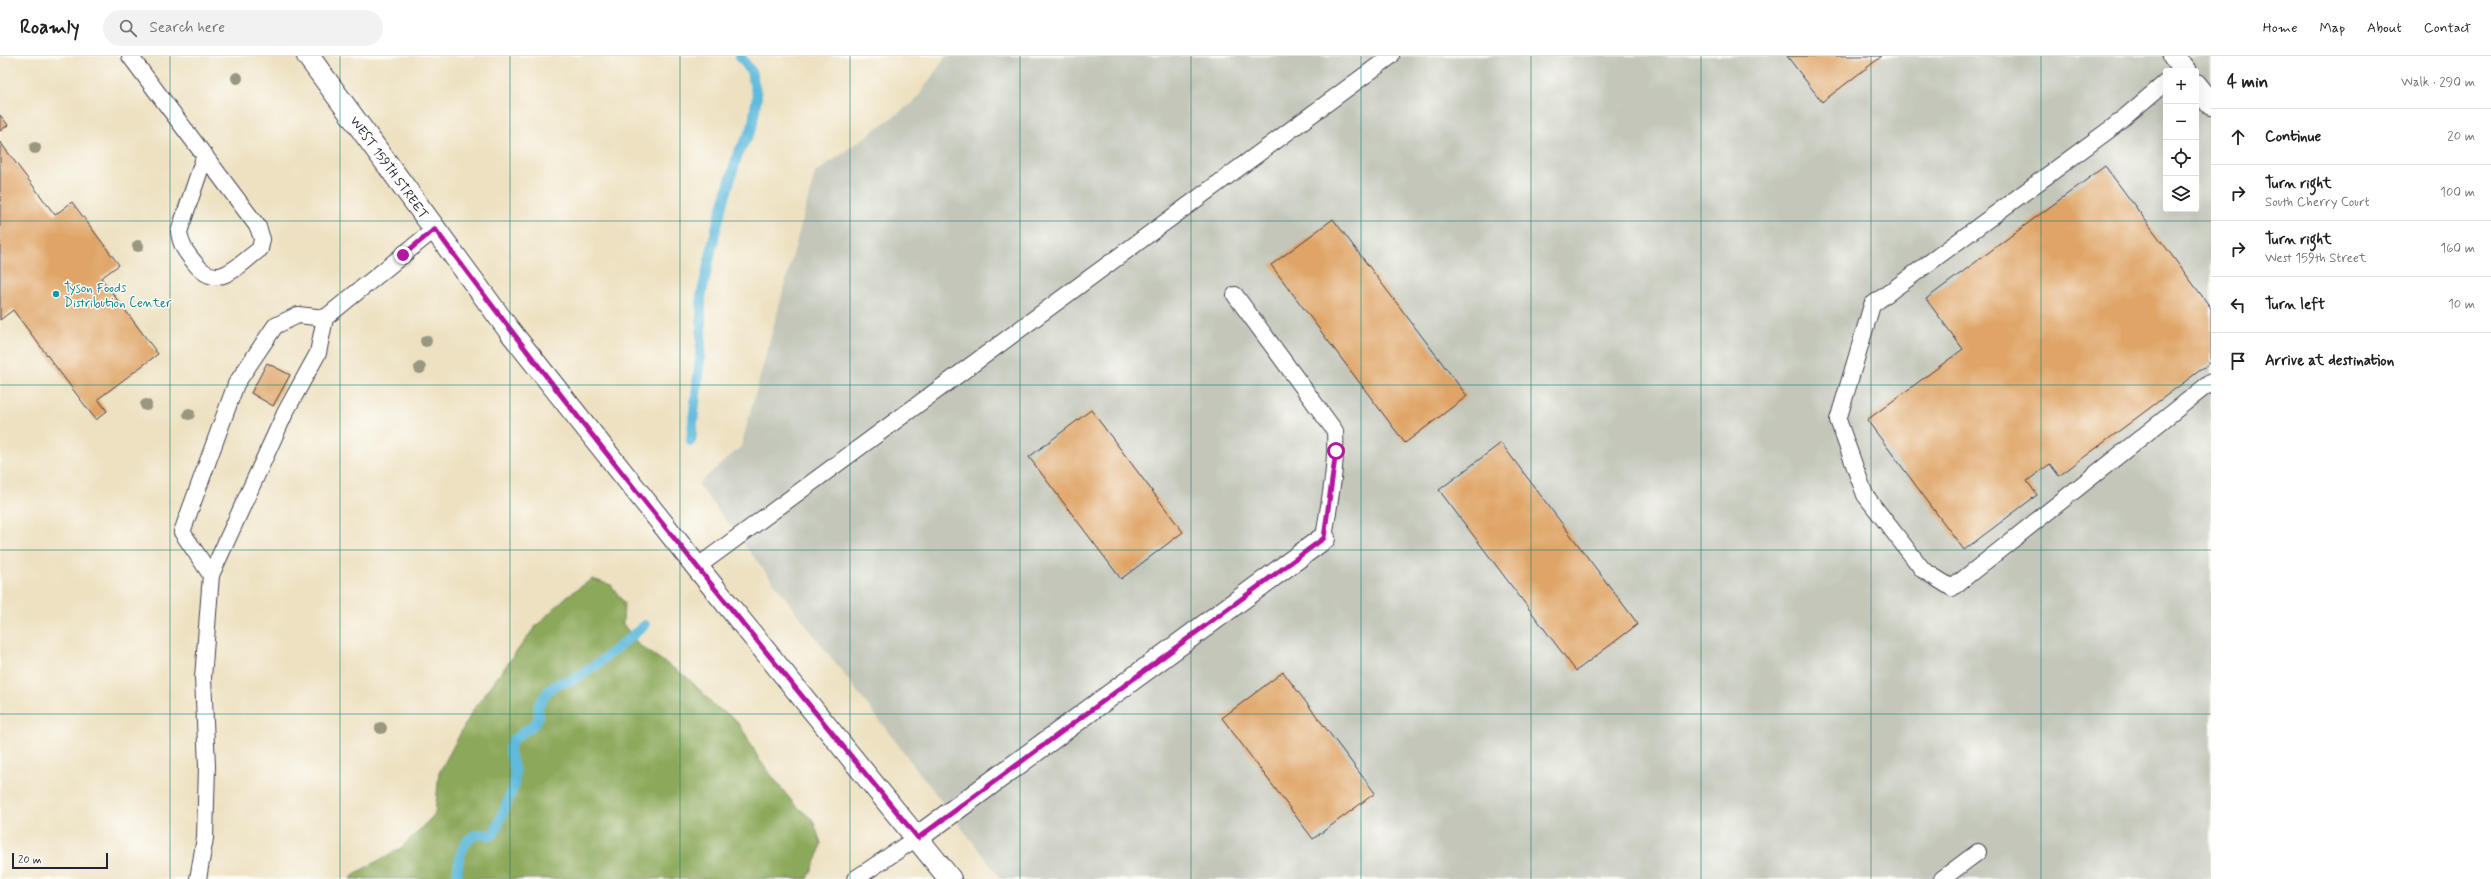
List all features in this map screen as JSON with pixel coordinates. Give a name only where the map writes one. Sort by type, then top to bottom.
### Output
[{"type":"street","name":"WEST 159TH STREET","points":[[308,56],[509,330],[697,567],[950,879]]},
{"type":"street","points":[[2199,89],[2211,104]]},
{"type":"street","points":[[918,838],[1324,538]]},
{"type":"lane","points":[[130,56],[205,155],[258,227],[262,239],[260,249],[221,278],[210,277],[202,273],[181,245],[179,232],[205,155]]},
{"type":"lane","points":[[697,567],[1391,56]]},
{"type":"lane","points":[[2163,85],[2113,127],[1872,305],[1838,420],[1865,495],[1923,570],[1952,588],[2211,382]]},
{"type":"lane","points":[[198,879],[205,838],[206,766],[203,678],[211,575],[286,411],[318,354],[325,318],[435,229]]},
{"type":"lane","points":[[1235,295],[1335,431],[1335,464],[1324,538]]},
{"type":"lane","points":[[211,575],[182,532],[236,384],[275,326],[298,315],[325,318]]},
{"type":"lane","points":[[854,879],[918,838]]},
{"type":"lane","points":[[1942,879],[1978,852]]},
{"type":"shaded area","points":[[946,56],[2211,56],[2211,879],[1001,879],[698,484],[741,447],[815,173],[915,101]]},
{"type":"green space","points":[[592,579],[611,585],[624,603],[623,624],[639,645],[688,678],[716,707],[735,719],[746,735],[760,761],[794,804],[813,820],[821,843],[818,856],[808,879],[351,879],[354,874],[401,848],[435,814],[439,773],[473,710],[535,627],[567,596]]},
{"type":"building","points":[[1787,56],[1882,56],[1822,102]]},
{"type":"building","points":[[0,115],[8,125],[0,131]]},
{"type":"building","name":"Tyson Foods Distribution Center","points":[[0,142],[55,215],[72,202],[119,265],[101,278],[158,354],[98,399],[107,411],[96,420],[13,310],[0,320]]},
{"type":"building","points":[[2105,166],[2211,308],[2211,362],[2059,476],[2050,464],[2027,481],[2037,495],[1964,550],[1867,420],[1963,349],[1926,299]]},
{"type":"building","points":[[1333,219],[1467,396],[1405,443],[1271,265]]},
{"type":"building","points":[[267,363],[290,375],[273,406],[251,393]]},
{"type":"building","points":[[1091,410],[1183,532],[1121,579],[1029,457]]},
{"type":"building","points":[[1501,443],[1638,624],[1576,671],[1439,490]]},
{"type":"building","points":[[1283,672],[1375,793],[1313,839],[1222,718]]},
{"type":"waterway","points":[[691,441],[701,349],[701,297],[717,225],[738,153],[752,129],[757,96],[751,71],[740,56]]},
{"type":"waterway","points":[[457,879],[461,854],[468,840],[481,834],[490,836],[494,834],[514,786],[515,772],[509,748],[514,739],[535,724],[539,716],[538,706],[548,691],[559,683],[573,680],[600,662],[645,625]]},
{"type":"place","name":"Tyson Foods Distribution Center","points":[[56,294]]},
{"type":"route","points":[[403,255],[435,229],[509,330],[697,567],[918,838],[1324,538],[1336,451]]}]
